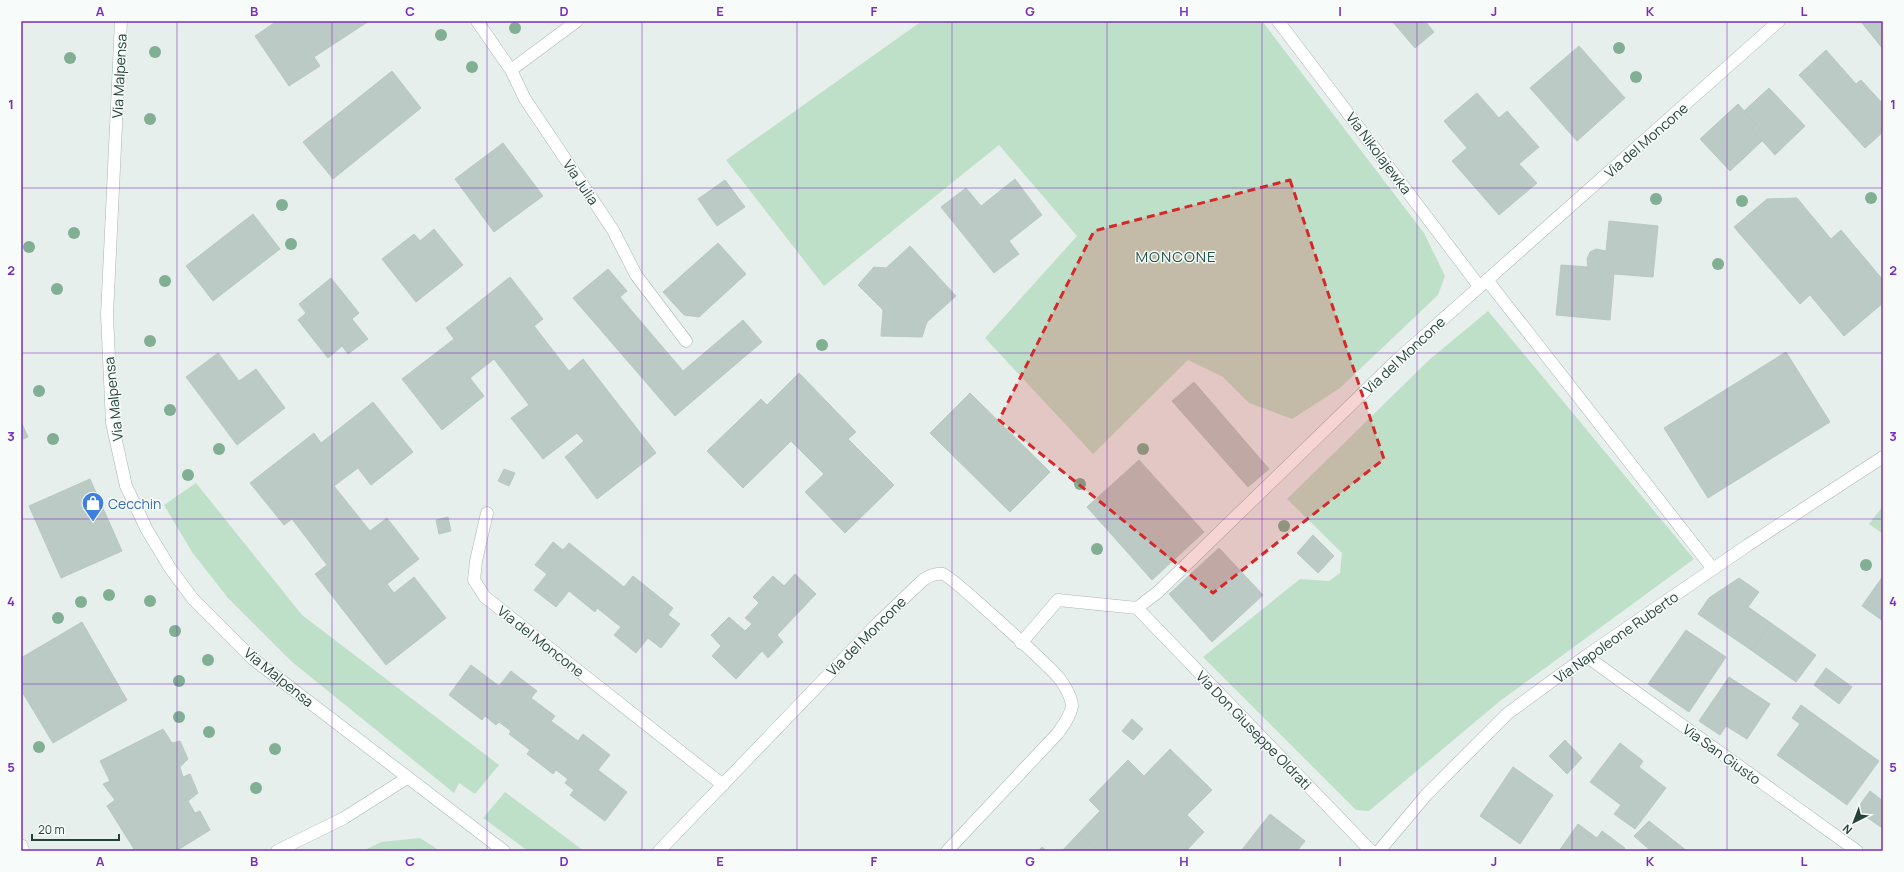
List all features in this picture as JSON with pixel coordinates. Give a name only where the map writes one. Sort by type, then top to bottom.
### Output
[{"type":"street","name":"Via Malpensa","points":[[121,21],[107,315],[112,423],[126,486],[151,536],[170,568],[193,599],[253,659],[504,851]]},
{"type":"street","name":"Via Julia","points":[[477,21],[511,70],[525,100],[613,230],[636,276],[686,341]]},
{"type":"street","points":[[511,70],[577,21]]},
{"type":"street","name":"Via Nikolajewka","points":[[1278,21],[1483,283],[1713,569]]},
{"type":"street","name":"Via del Moncone","points":[[1137,608],[1158,592],[1397,360],[1779,21]]},
{"type":"street","name":"Via Napoleone Ruberto","points":[[1379,851],[1427,794],[1507,714],[1586,656],[1713,569],[1883,457]]},
{"type":"street","name":"Via del Moncone","points":[[486,513],[476,561],[474,580],[485,597],[723,784]]},
{"type":"street","name":"Via del Moncone","points":[[659,851],[878,623],[931,574],[944,574],[959,586],[1059,678],[1072,705],[1066,723],[1058,733],[947,851]]},
{"type":"street","points":[[1021,643],[1058,600],[1137,608]]},
{"type":"street","name":"Via Don Giuseppe Oldrati","points":[[1137,608],[1371,851]]},
{"type":"street","name":"Via San Giusto","points":[[1586,656],[1857,851]]},
{"type":"street","points":[[277,851],[344,818],[407,778]]},
{"type":"street","points":[[21,845],[23,851]]},
{"type":"highlighted area","points":[[1290,180],[1384,459],[1213,593],[999,420],[1094,231]]},
{"type":"green space","points":[[922,21],[1262,21],[1424,233],[1445,276],[1438,295],[1340,388],[1292,419],[1249,403],[1223,377],[1188,360],[1093,454],[985,338],[1077,236],[999,145],[824,286],[726,160]]},
{"type":"green space","points":[[1488,311],[1694,559],[1500,701],[1369,811],[1356,810],[1203,657],[1300,579],[1329,581],[1340,573],[1342,553],[1287,499],[1429,360]]},
{"type":"green space","points":[[196,483],[302,615],[499,765],[475,794],[459,783],[454,793],[291,661],[228,598],[192,552],[164,505]]},
{"type":"green space","points":[[1883,506],[1883,534],[1869,524]]},
{"type":"green space","points":[[505,792],[584,851],[528,851],[483,818]]},
{"type":"green space","points":[[420,838],[440,851],[363,851],[381,842]]},
{"type":"building","points":[[277,21],[369,21],[314,57],[320,66],[289,86],[255,36]]},
{"type":"building","points":[[1392,21],[1425,21],[1434,32],[1415,48]]},
{"type":"building","points":[[1865,21],[1883,21],[1883,49],[1862,23]]},
{"type":"building","points":[[1579,46],[1625,98],[1577,141],[1530,88]]},
{"type":"building","points":[[1826,50],[1856,84],[1861,80],[1883,104],[1883,132],[1865,148],[1799,75]]},
{"type":"building","points":[[392,71],[421,108],[333,179],[303,142]]},
{"type":"building","points":[[1769,88],[1805,126],[1775,155],[1751,128],[1756,124],[1744,111]]},
{"type":"building","points":[[1477,93],[1499,118],[1507,111],[1539,147],[1519,164],[1537,183],[1499,215],[1452,161],[1467,148],[1444,121]]},
{"type":"building","points":[[1738,104],[1756,124],[1751,128],[1762,141],[1730,171],[1700,139]]},
{"type":"building","points":[[503,143],[543,196],[494,232],[455,179]]},
{"type":"building","points":[[1015,179],[1042,215],[1009,241],[1019,254],[994,273],[941,207],[966,188],[981,206]]},
{"type":"building","points":[[725,180],[745,207],[717,226],[698,199]]},
{"type":"building","points":[[1797,198],[1831,239],[1841,230],[1883,280],[1883,303],[1844,336],[1810,295],[1800,304],[1734,227],[1767,199]]},
{"type":"building","points":[[253,214],[280,249],[213,301],[186,266]]},
{"type":"building","points":[[1609,221],[1658,226],[1653,277],[1614,274],[1610,320],[1556,315],[1561,265],[1588,267],[1587,259],[1590,252],[1596,249],[1606,251]]},
{"type":"building","points":[[434,229],[463,265],[416,302],[382,259],[414,234],[420,241]]},
{"type":"building","points":[[718,243],[746,274],[699,317],[684,315],[663,292]]},
{"type":"building","points":[[910,246],[956,296],[927,322],[922,337],[881,336],[883,310],[858,285],[874,267],[886,268]]},
{"type":"building","points":[[608,269],[627,291],[620,297],[683,371],[743,320],[762,342],[675,416],[573,298]]},
{"type":"building","points":[[510,277],[543,319],[534,326],[569,371],[583,359],[656,453],[597,499],[565,457],[584,441],[577,433],[543,459],[511,418],[529,405],[494,359],[470,378],[484,396],[442,430],[402,379],[454,339],[446,328]]},
{"type":"building","points":[[331,278],[359,313],[352,319],[368,339],[348,354],[342,346],[328,358],[298,320],[306,313],[299,304]]},
{"type":"building","points":[[1786,352],[1830,422],[1708,498],[1664,428]]},
{"type":"building","points":[[218,353],[239,381],[256,369],[285,408],[237,445],[186,377]]},
{"type":"building","points":[[799,373],[856,432],[848,439],[894,485],[845,533],[805,492],[824,474],[791,441],[743,488],[707,451],[761,399],[767,405]]},
{"type":"building","points":[[1194,382],[1269,469],[1248,487],[1172,401]]},
{"type":"building","points":[[970,393],[1050,472],[1010,512],[930,433]]},
{"type":"building","points":[[373,402],[413,452],[371,485],[358,468],[334,486],[370,531],[387,518],[419,559],[387,584],[394,593],[414,577],[446,618],[386,665],[315,574],[327,565],[292,519],[284,525],[250,483],[314,433],[321,443]]},
{"type":"building","points":[[21,422],[28,437],[21,440]]},
{"type":"building","points":[[1139,460],[1204,532],[1152,580],[1087,507]]},
{"type":"building","points":[[504,469],[515,473],[509,486],[498,481]]},
{"type":"building","points":[[90,479],[122,551],[61,578],[29,506]]},
{"type":"building","points":[[448,517],[451,531],[439,534],[436,520]]},
{"type":"building","points":[[1313,535],[1334,556],[1318,573],[1297,553]]},
{"type":"building","points":[[553,542],[563,550],[569,543],[624,587],[633,576],[673,608],[668,615],[680,624],[661,648],[648,638],[636,653],[614,635],[621,627],[597,608],[595,612],[569,591],[556,607],[534,590],[547,574],[535,565]]},
{"type":"building","points":[[1219,548],[1263,595],[1212,642],[1169,594]]},
{"type":"building","points":[[795,574],[816,594],[777,635],[783,642],[768,658],[762,651],[736,679],[712,656],[721,646],[711,635],[729,617],[745,631],[752,624],[745,618],[759,603],[753,597],[773,576],[784,586]]},
{"type":"building","points":[[1883,576],[1883,621],[1862,606]]},
{"type":"building","points":[[1739,578],[1759,592],[1748,607],[1771,623],[1751,650],[1698,614],[1709,598]]},
{"type":"building","points":[[82,622],[127,700],[53,743],[21,690],[21,658]]},
{"type":"building","points":[[1771,623],[1816,655],[1796,682],[1751,650]]},
{"type":"building","points":[[1686,630],[1726,657],[1689,712],[1648,684]]},
{"type":"building","points":[[471,665],[499,686],[511,671],[537,691],[531,698],[555,716],[551,721],[578,741],[583,734],[610,755],[598,770],[627,792],[605,821],[570,795],[574,790],[565,783],[568,779],[556,770],[553,774],[527,754],[530,750],[509,734],[511,731],[499,722],[496,725],[485,716],[482,720],[449,695]]},
{"type":"building","points":[[1826,668],[1852,687],[1839,704],[1814,685]]},
{"type":"building","points":[[1729,677],[1770,704],[1747,739],[1726,726],[1720,735],[1699,721]]},
{"type":"building","points":[[1801,705],[1879,761],[1847,805],[1777,755],[1800,724],[1792,718]]},
{"type":"building","points":[[1132,719],[1143,729],[1133,740],[1122,731]]},
{"type":"building","points":[[163,729],[172,743],[180,741],[188,759],[180,767],[183,777],[190,774],[198,793],[188,801],[195,813],[200,811],[210,830],[176,851],[129,851],[134,849],[107,806],[115,800],[103,784],[110,781],[100,761]]},
{"type":"building","points":[[1565,740],[1582,758],[1567,774],[1549,756]]},
{"type":"building","points":[[1620,743],[1643,761],[1639,767],[1666,788],[1635,829],[1614,814],[1621,805],[1590,782]]},
{"type":"building","points":[[1170,749],[1212,790],[1187,815],[1204,832],[1186,851],[1098,851],[1079,833],[1100,811],[1089,800],[1128,760],[1144,776]]},
{"type":"building","points":[[1513,767],[1553,795],[1520,844],[1480,816]]},
{"type":"building","points":[[1870,791],[1883,801],[1883,824],[1881,827],[1856,810]]},
{"type":"building","points":[[1270,814],[1305,841],[1297,851],[1241,851]]},
{"type":"building","points":[[1649,821],[1687,851],[1651,851],[1634,836]]},
{"type":"building","points":[[1578,824],[1597,838],[1602,831],[1625,848],[1623,851],[1559,851]]},
{"type":"building","points":[[1079,833],[1098,851],[1062,851]]},
{"type":"building","points":[[1042,847],[1047,851],[1038,851]]},
{"type":"place","name":"Cecchin","points":[[93,522]]},
{"type":"district","name":"MONCONE","points":[[1176,256]]}]
